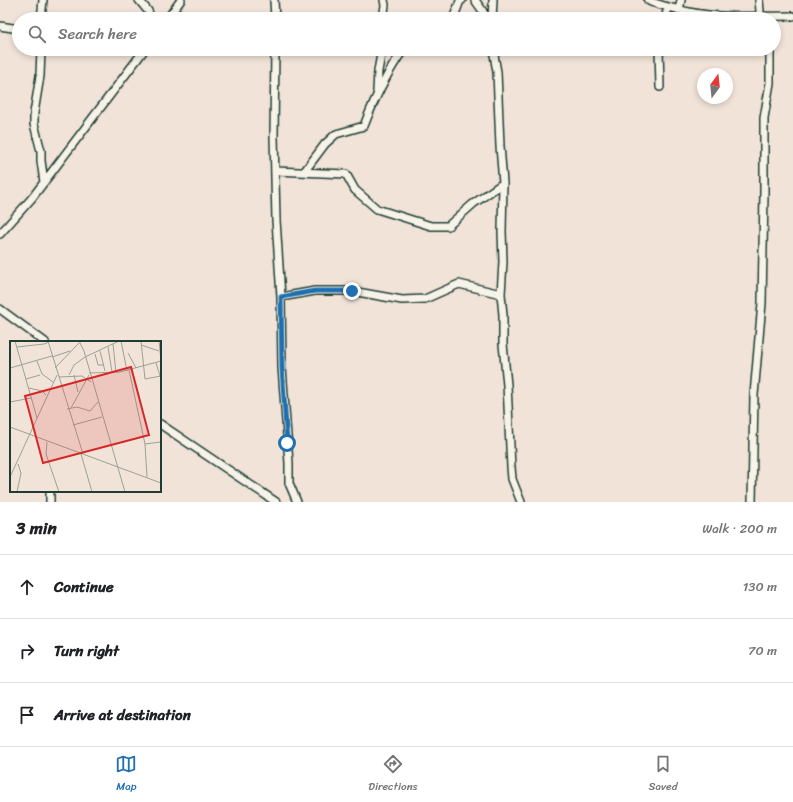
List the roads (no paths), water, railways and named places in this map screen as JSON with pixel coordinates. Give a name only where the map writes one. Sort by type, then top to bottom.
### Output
[{"type":"street","points":[[42,12],[43,0]]},
{"type":"street","points":[[139,0],[148,12]]},
{"type":"street","points":[[172,12],[181,0]]},
{"type":"street","points":[[274,0],[275,12]]},
{"type":"street","points":[[384,0],[384,12]]},
{"type":"street","points":[[456,12],[462,0]]},
{"type":"street","points":[[475,0],[483,12]]},
{"type":"street","points":[[492,12],[493,0]]},
{"type":"street","points":[[679,10],[680,0]]},
{"type":"street","points":[[759,0],[760,12]]},
{"type":"street","points":[[650,1],[691,12]]},
{"type":"street","points":[[667,12],[668,7]]},
{"type":"street","points":[[781,17],[793,16]]},
{"type":"street","points":[[0,26],[12,27]]},
{"type":"street","points":[[41,56],[40,76],[34,113],[34,124],[41,151],[44,182]]},
{"type":"street","points":[[0,234],[32,198],[140,56]]},
{"type":"street","points":[[275,56],[274,136],[276,220],[281,297],[282,367],[290,483],[297,502]]},
{"type":"street","points":[[377,93],[378,71],[381,56]]},
{"type":"street","points":[[304,172],[325,144],[336,134],[364,126],[377,93],[399,56]]},
{"type":"street","points":[[494,56],[497,72],[503,183],[503,262],[501,294],[503,344],[507,385],[512,479],[521,502]]},
{"type":"street","points":[[659,56],[660,87]]},
{"type":"street","points":[[752,502],[754,395],[762,302],[764,118],[770,83],[770,56]]},
{"type":"street","points":[[275,171],[346,174],[355,190],[377,209],[431,226],[448,226],[473,204],[503,183]]},
{"type":"street","points":[[281,297],[315,291],[352,291],[402,300],[425,299],[459,284],[501,294]]},
{"type":"street","points":[[0,309],[44,341]]},
{"type":"street","points":[[161,425],[276,502]]}]
